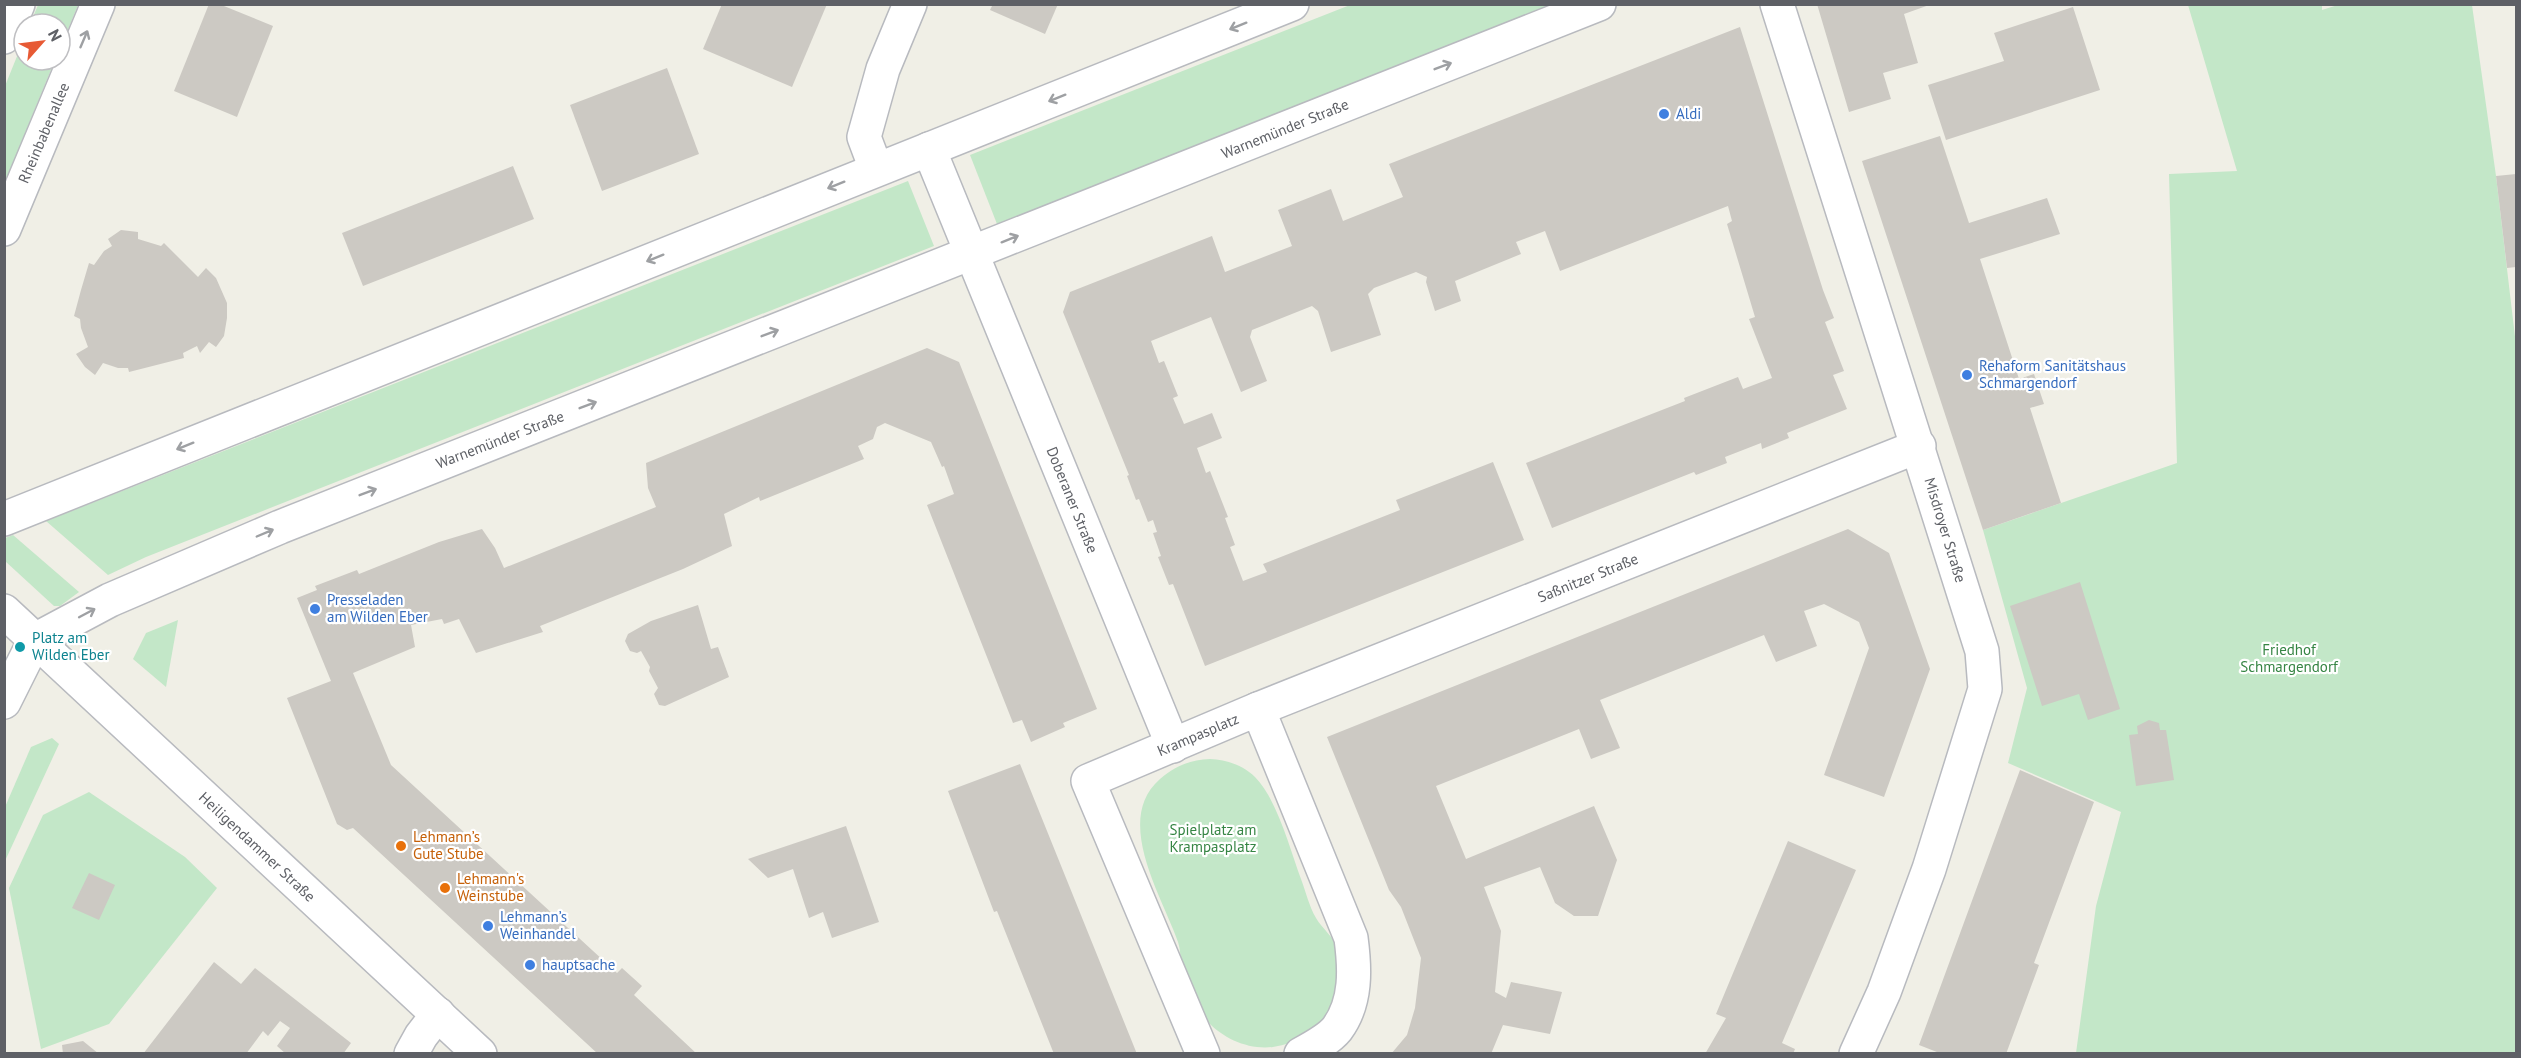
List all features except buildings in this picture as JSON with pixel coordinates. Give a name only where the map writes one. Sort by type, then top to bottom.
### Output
[{"type":"street","points":[[4,37],[18,4]]},
{"type":"street","name":"Rheinbabenallee","points":[[4,229],[98,4]]},
{"type":"street","points":[[876,169],[864,137],[883,69],[910,4]]},
{"type":"street","points":[[4,519],[1292,4]]},
{"type":"street","name":"Warnemünder Straße","points":[[35,640],[110,600],[280,527],[1599,4]]},
{"type":"street","name":"Misdroyer Straße","points":[[1778,4],[1982,651],[1985,689],[1929,869],[1884,992],[1856,1053]]},
{"type":"street","points":[[929,149],[972,254]]},
{"type":"street","name":"Doberaner Straße","points":[[972,254],[1173,746]]},
{"type":"street","name":"Saßnitzer Straße","points":[[1258,709],[1919,446]]},
{"type":"street","points":[[4,611],[35,640],[4,702]]},
{"type":"street","name":"Heiligendammer Straße","points":[[35,640],[480,1053]]},
{"type":"street","name":"Krampasplatz","points":[[1203,1053],[1088,782],[1258,709],[1351,938],[1356,973],[1349,1002],[1336,1030],[1301,1053]]},
{"type":"street","points":[[411,1053],[438,1014]]},
{"type":"green space","name":"Friedhof Schmargendorf","points":[[2322,4],[2322,10],[2341,4],[2472,5],[2496,176],[2516,345],[2516,1053],[2076,1053],[2096,906],[2121,812],[2008,763],[2027,688],[1983,530],[2177,463],[2169,174],[2237,171],[2188,5]]},
{"type":"green space","points":[[38,5],[78,5],[72,20],[72,12],[35,12]]},
{"type":"green space","points":[[1350,5],[1554,5],[997,224],[970,155]]},
{"type":"green space","points":[[12,69],[12,72],[50,72],[5,182],[5,86]]},
{"type":"green space","points":[[908,181],[934,246],[146,557],[108,575],[46,521]]},
{"type":"green space","points":[[13,535],[79,592],[60,606],[54,606],[5,561],[5,538]]},
{"type":"green space","points":[[178,620],[166,687],[133,659],[146,633]]},
{"type":"green space","points":[[52,738],[59,744],[5,861],[5,807],[31,747]]},
{"type":"green space","name":"Spielplatz am Krampasplatz","points":[[1210,759],[1240,766],[1263,786],[1282,825],[1309,904],[1334,941],[1338,951],[1340,968],[1338,985],[1327,1014],[1318,1026],[1305,1036],[1290,1043],[1273,1047],[1246,1045],[1222,1034],[1204,1017],[1186,981],[1178,942],[1145,859],[1141,836],[1141,815],[1147,796],[1160,779],[1171,771],[1189,762]]},
{"type":"green space","points":[[89,792],[185,857],[217,888],[109,1024],[41,1049],[9,888],[43,815]]},
{"type":"place","name":"Aldi","points":[[1664,114]]},
{"type":"place","name":"Rehaform Sanitätshaus Schmargendorf","points":[[1967,375]]},
{"type":"place","name":"Presseladen am Wilden Eber","points":[[315,609]]},
{"type":"place","name":"Platz am Wilden Eber","points":[[20,647]]},
{"type":"place","name":"Lehmann’s Gute Stube","points":[[401,846]]},
{"type":"place","name":"Lehmann's Weinstube","points":[[445,888]]},
{"type":"place","name":"Lehmann’s Weinhandel","points":[[488,926]]},
{"type":"place","name":"hauptsache","points":[[530,965]]}]
